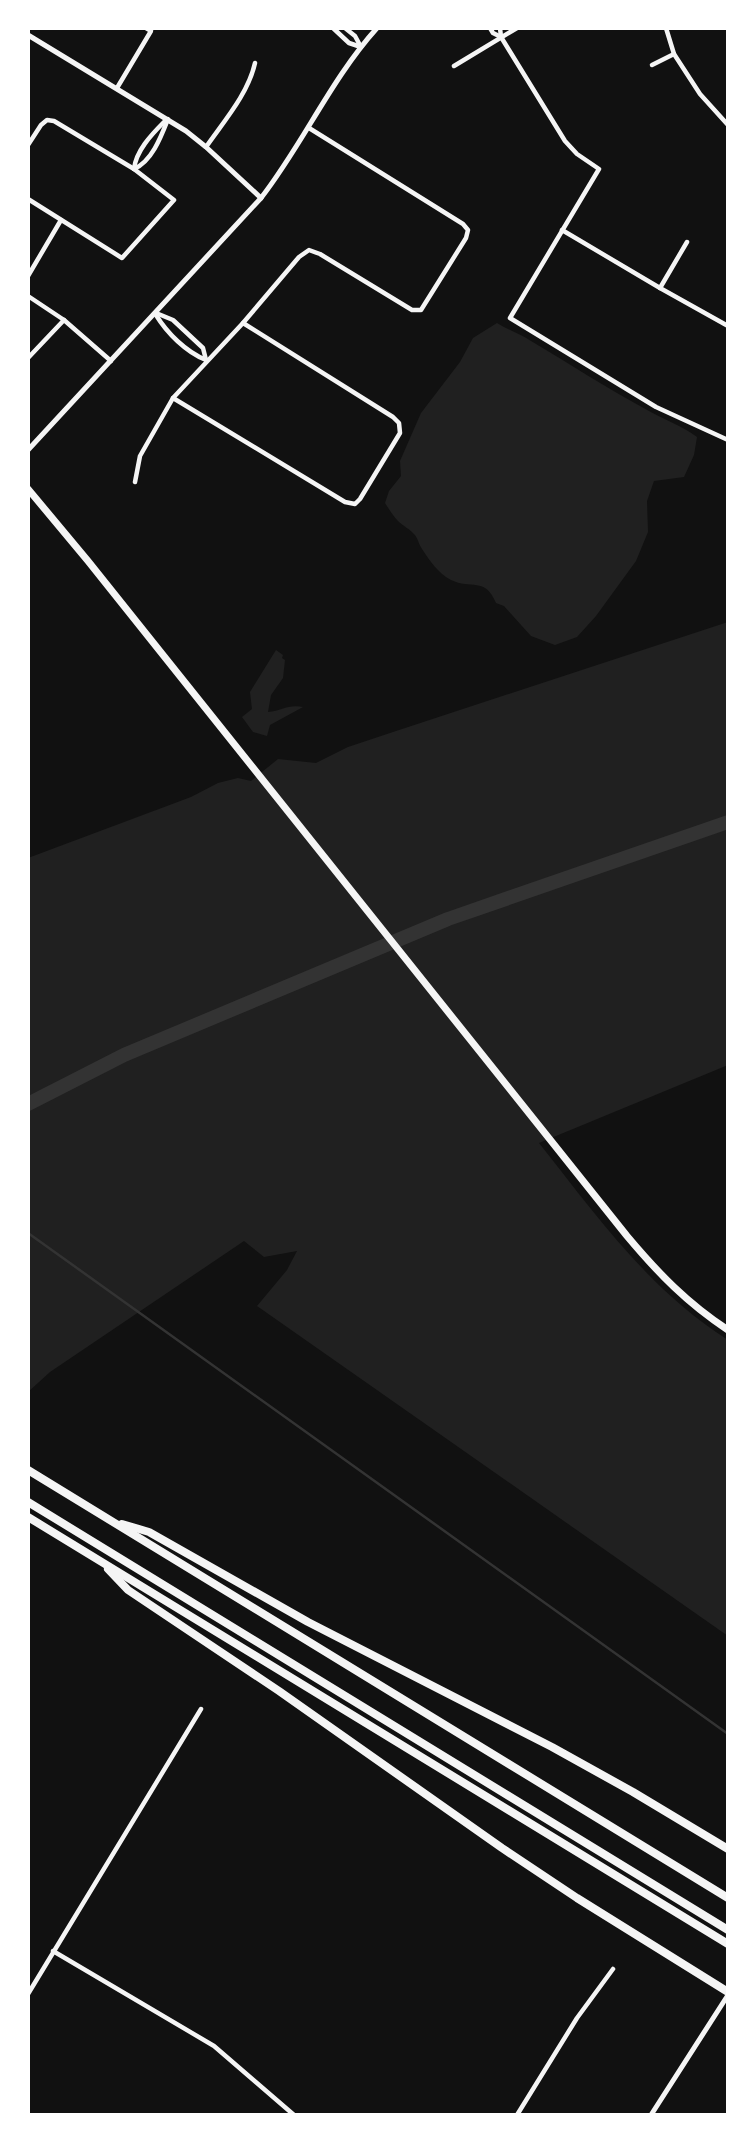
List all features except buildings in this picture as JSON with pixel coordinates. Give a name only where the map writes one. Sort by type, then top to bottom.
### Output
[{"type":"highway","points":[[28,1470],[728,1898]]},
{"type":"highway","points":[[28,1502],[728,1930]]},
{"type":"highway","points":[[28,1517],[728,1944]]},
{"type":"highway","points":[[109,1520],[149,1532],[308,1622],[552,1747],[728,1849]]},
{"type":"highway","points":[[98,1560],[128,1590],[279,1690],[470,1827],[728,1993]]},
{"type":"main road","points":[[28,489],[627,1236],[672,1287],[728,1330]]},
{"type":"street","points":[[333,28],[349,43],[362,48]]},
{"type":"street","points":[[345,28],[355,36],[362,48]]},
{"type":"street","points":[[28,450],[261,198],[281,172],[337,82],[377,28]]},
{"type":"street","points":[[490,28],[501,37]]},
{"type":"street","points":[[500,28],[501,37],[565,141],[577,155],[599,169],[510,318],[656,407],[728,440]]},
{"type":"street","points":[[454,66],[517,28]]},
{"type":"street","points":[[666,28],[674,54],[700,94],[728,125]]},
{"type":"street","points":[[117,88],[148,29]]},
{"type":"street","points":[[28,35],[167,119],[206,147],[261,198]]},
{"type":"street","points":[[652,65],[674,54]]},
{"type":"street","points":[[206,147],[252,78],[255,63]]},
{"type":"street","points":[[134,169],[135,160],[152,134],[167,119]]},
{"type":"street","points":[[134,169],[143,165],[160,139],[167,119]]},
{"type":"street","points":[[28,145],[41,125],[47,120],[54,121],[134,169],[174,200],[122,258],[28,199]]},
{"type":"street","points":[[135,482],[140,456],[173,398],[243,323],[299,257],[309,250],[320,254],[412,310],[421,310],[459,249],[468,229],[463,224],[309,128]]},
{"type":"street","points":[[28,276],[61,220]]},
{"type":"street","points":[[562,230],[728,326]]},
{"type":"street","points":[[660,289],[687,242]]},
{"type":"street","points":[[28,296],[64,320],[111,361]]},
{"type":"street","points":[[156,313],[173,320],[203,348],[206,360]]},
{"type":"street","points":[[156,313],[163,326],[195,355],[206,360]]},
{"type":"street","points":[[28,358],[64,320]]},
{"type":"street","points":[[173,398],[345,502],[355,504],[360,499],[400,433],[399,423],[243,323]]},
{"type":"street","points":[[28,1994],[201,1709]]},
{"type":"street","points":[[53,1951],[214,2046],[294,2115]]},
{"type":"street","points":[[517,2115],[577,2018],[612,1969]]},
{"type":"street","points":[[651,2115],[728,1993]]},
{"type":"shaded area","points":[[497,323],[697,437],[694,455],[684,477],[654,481],[647,501],[648,532],[636,561],[596,616],[577,637],[555,645],[531,636],[504,606],[496,603],[487,589],[458,583],[442,574],[428,558],[415,535],[398,521],[385,503],[389,491],[401,476],[400,461],[421,413],[460,362],[473,338]]},
{"type":"shaded area","points":[[728,622],[728,1065],[539,1143],[625,1250],[673,1298],[728,1340],[728,1636],[257,1306],[287,1270],[297,1251],[264,1257],[244,1241],[50,1372],[28,1392],[28,858],[191,797],[218,783],[238,778],[251,781],[278,759],[316,763],[348,747]]},
{"type":"shaded area","points":[[276,650],[285,660],[283,678],[271,695],[268,712],[293,706],[303,707],[270,725],[267,736],[253,732],[242,717],[252,709],[250,692]]},
{"type":"waterway","points":[[28,1104],[124,1055],[448,919],[728,822]]},
{"type":"waterway","points":[[28,1233],[728,1734]]}]
